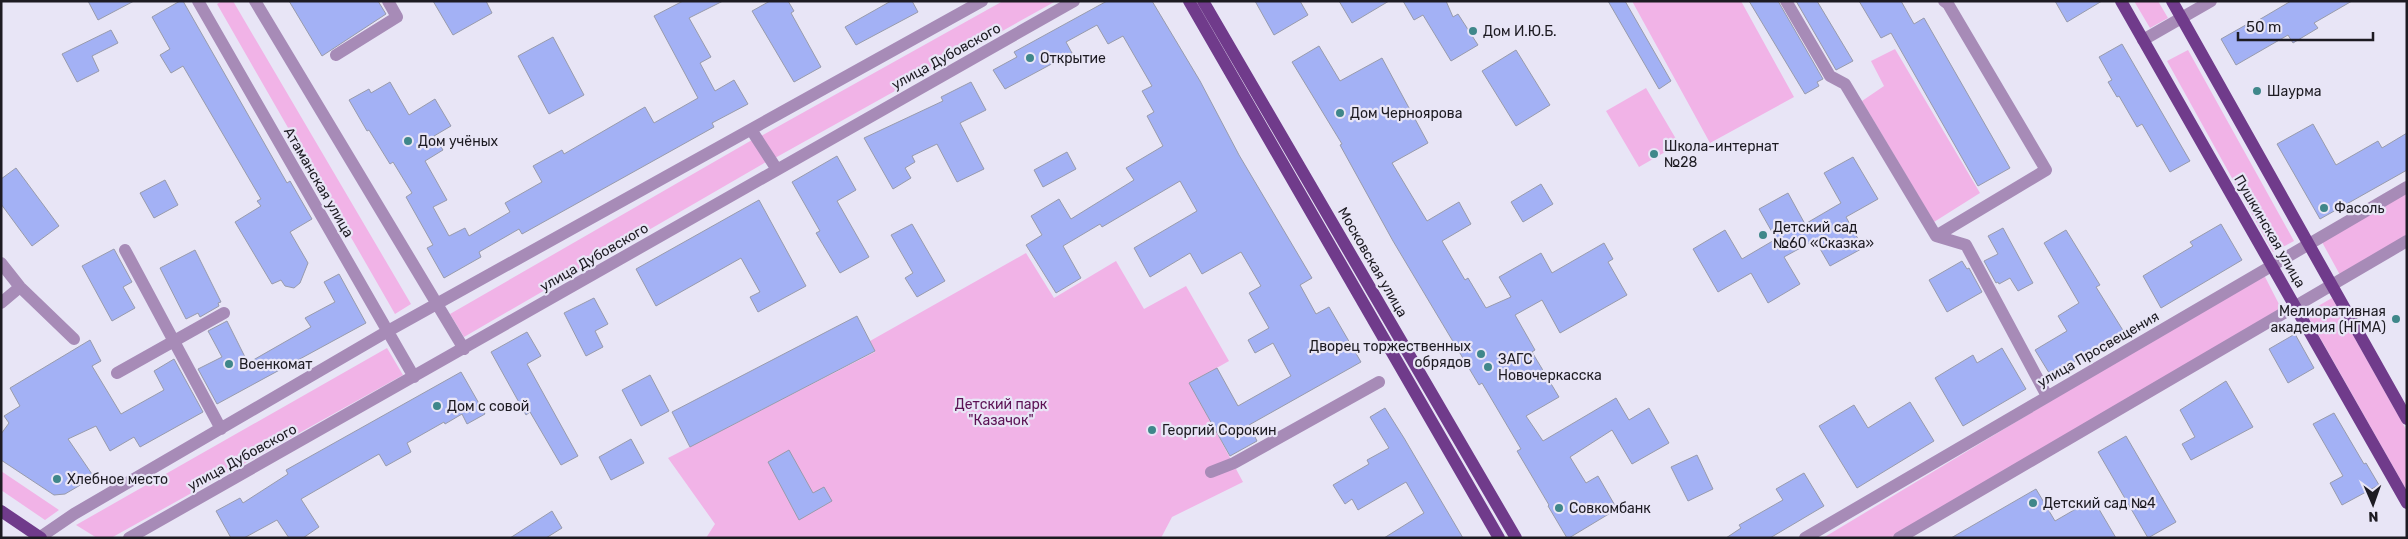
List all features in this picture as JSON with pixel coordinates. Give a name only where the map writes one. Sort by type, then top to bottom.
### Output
[{"type":"main road","name":"Московская улица","points":[[1189,1],[1499,538]]},
{"type":"main road","name":"Московская улица","points":[[1203,1],[1516,538]]},
{"type":"main road","name":"Пушкинская улица","points":[[2121,1],[2407,503]]},
{"type":"main road","name":"Пушкинская улица","points":[[2172,1],[2407,419]]},
{"type":"main road","points":[[1,510],[40,538]]},
{"type":"street","name":"Атаманская улица","points":[[198,1],[414,378]]},
{"type":"street","points":[[255,1],[464,349]]},
{"type":"street","points":[[336,55],[398,17],[388,1]]},
{"type":"street","points":[[40,538],[74,514],[388,331],[752,131],[982,1]]},
{"type":"street","name":"улица Дубовского","points":[[129,538],[414,378],[776,168],[1074,1]]},
{"type":"street","points":[[1786,1],[1830,76],[1845,84],[1936,236],[1966,245],[2047,396]]},
{"type":"street","points":[[1936,236],[2046,170],[1948,4],[1944,1]]},
{"type":"street","points":[[2143,40],[2211,1]]},
{"type":"street","points":[[752,131],[776,168]]},
{"type":"street","name":"улица Просвещения","points":[[1805,538],[2407,187]]},
{"type":"street","points":[[1899,538],[2407,242]]},
{"type":"street","points":[[125,250],[221,428]]},
{"type":"street","points":[[1,263],[20,287],[74,339]]},
{"type":"street","points":[[1,302],[20,287]]},
{"type":"street","points":[[117,374],[224,313]]},
{"type":"street","points":[[1211,472],[1234,463],[1379,382]]},
{"type":"green space","points":[[222,1],[233,1],[411,304],[395,314],[217,4]]},
{"type":"green space","points":[[1003,1],[1056,1],[775,158],[761,136]]},
{"type":"green space","points":[[1632,1],[1741,1],[1794,97],[1710,143]]},
{"type":"green space","points":[[2134,1],[2158,1],[2168,18],[2150,28]]},
{"type":"green space","points":[[1895,49],[1980,193],[1934,222],[1862,101],[1884,86],[1871,61]]},
{"type":"green space","points":[[2188,50],[2294,241],[2273,252],[2167,61]]},
{"type":"green space","points":[[1646,88],[1679,144],[1639,167],[1606,111]]},
{"type":"green space","points":[[752,140],[766,162],[464,337],[450,314]]},
{"type":"green space","points":[[2407,193],[2407,237],[2340,275],[2322,242]]},
{"type":"green space","name":"Детский парк \"Казачок\"","points":[[1026,253],[1054,298],[1116,261],[1144,309],[1186,286],[1229,361],[1190,383],[1243,482],[1172,517],[1161,538],[706,538],[715,524],[668,458],[875,352],[870,341]]},
{"type":"green space","points":[[2263,273],[2282,310],[1890,538],[1823,538]]},
{"type":"green space","points":[[2332,298],[2407,431],[2407,491],[2306,313]]},
{"type":"green space","points":[[387,348],[403,375],[111,538],[97,538],[76,525]]},
{"type":"green space","points":[[1,471],[59,510],[45,520],[1,490]]},
{"type":"building","points":[[88,1],[134,1],[98,20]]},
{"type":"building","points":[[183,1],[287,183],[290,181],[312,219],[290,232],[308,263],[300,283],[294,288],[285,286],[281,280],[272,284],[235,222],[261,206],[257,201],[261,199],[183,66],[171,73],[160,55],[170,49],[152,17]]},
{"type":"building","points":[[289,1],[378,1],[386,14],[322,56]]},
{"type":"building","points":[[433,1],[486,1],[492,13],[453,35]]},
{"type":"building","points":[[683,1],[723,1],[689,18],[711,57],[700,63],[715,91],[734,80],[748,104],[712,123],[714,127],[522,234],[519,229],[479,252],[481,257],[444,278],[427,248],[433,245],[406,197],[412,193],[393,162],[390,164],[369,130],[367,131],[349,100],[369,89],[371,93],[390,82],[409,115],[435,99],[451,126],[434,136],[443,150],[425,161],[447,200],[433,207],[449,236],[465,228],[469,236],[510,212],[505,203],[542,182],[533,166],[562,150],[564,154],[645,107],[654,123],[698,98],[654,16]]},
{"type":"building","points":[[770,1],[788,1],[794,11],[791,13],[821,67],[794,82],[752,11]]},
{"type":"building","points":[[891,1],[912,1],[918,12],[856,45],[845,27]]},
{"type":"building","points":[[1107,1],[1152,1],[1200,81],[1239,155],[1312,278],[1300,285],[1316,314],[1329,307],[1361,362],[1249,425],[1257,441],[1230,456],[1189,383],[1217,368],[1238,406],[1291,376],[1273,343],[1255,353],[1248,340],[1269,328],[1249,293],[1261,286],[1241,252],[1202,274],[1190,253],[1150,277],[1134,248],[1197,211],[1180,181],[1102,227],[1100,224],[1063,246],[1081,278],[1056,293],[1026,245],[1042,235],[1031,216],[1059,199],[1071,219],[1134,180],[1126,168],[1163,146],[1147,116],[1154,112],[1142,91],[1152,86],[1123,36],[1108,44],[1097,25],[1066,42],[1072,53],[1005,89],[993,70],[1017,57],[1014,52]]},
{"type":"building","points":[[1255,1],[1300,1],[1308,15],[1274,35]]},
{"type":"building","points":[[1339,1],[1389,1],[1352,23]]},
{"type":"building","points":[[1403,1],[1446,1],[1453,17],[1458,14],[1478,45],[1451,61],[1423,15],[1414,20]]},
{"type":"building","points":[[1608,1],[1625,1],[1671,81],[1659,89]]},
{"type":"building","points":[[1749,1],[1778,1],[1823,79],[1817,82],[1819,86],[1805,94]]},
{"type":"building","points":[[1796,1],[1817,1],[1853,61],[1836,70]]},
{"type":"building","points":[[1859,1],[1901,1],[1914,24],[1924,18],[2010,168],[1978,186],[1891,33],[1881,38]]},
{"type":"building","points":[[2055,1],[2102,1],[2067,22]]},
{"type":"building","points":[[2291,1],[2352,1],[2314,23],[2318,28],[2293,43],[2288,35],[2236,65],[2221,39],[2251,22],[2252,24]]},
{"type":"building","points":[[111,30],[118,43],[92,56],[99,71],[77,82],[62,54]]},
{"type":"building","points":[[553,37],[584,95],[549,114],[518,56]]},
{"type":"building","points":[[2122,44],[2190,161],[2170,172],[2142,124],[2137,127],[2119,96],[2117,97],[2108,82],[2112,80],[2099,57]]},
{"type":"building","points":[[1319,46],[1340,81],[1382,58],[1428,143],[1392,163],[1427,221],[1459,202],[1471,224],[1442,241],[1465,280],[1468,278],[1486,308],[1511,297],[1499,277],[1541,253],[1552,273],[1604,243],[1613,259],[1608,262],[1627,295],[1560,333],[1542,300],[1515,315],[1535,350],[1532,352],[1559,397],[1526,416],[1543,441],[1616,398],[1629,420],[1649,408],[1669,443],[1632,464],[1612,430],[1570,457],[1586,483],[1598,476],[1617,509],[1569,538],[1567,538],[1517,451],[1521,449],[1482,383],[1479,385],[1393,241],[1340,145],[1342,144],[1292,62]]},
{"type":"building","points":[[1516,50],[1550,105],[1516,126],[1482,71]]},
{"type":"building","points":[[971,82],[986,110],[960,123],[984,169],[957,182],[937,144],[912,156],[915,162],[905,168],[911,178],[893,189],[864,138],[943,101],[941,97]]},
{"type":"building","points":[[2313,124],[2336,165],[2378,141],[2382,148],[2407,133],[2407,170],[2320,219],[2277,144]]},
{"type":"building","points":[[1067,152],[1076,169],[1043,187],[1034,170]]},
{"type":"building","points":[[837,156],[856,190],[837,201],[869,257],[840,273],[816,233],[820,231],[792,182]]},
{"type":"building","points":[[1853,157],[1878,199],[1846,217],[1863,248],[1830,266],[1815,240],[1784,257],[1800,284],[1768,303],[1751,273],[1718,292],[1693,249],[1725,230],[1742,259],[1776,239],[1759,209],[1788,193],[1805,224],[1841,203],[1824,173]]},
{"type":"building","points":[[16,168],[59,226],[32,246],[1,204],[1,179]]},
{"type":"building","points":[[165,180],[178,205],[154,218],[140,193]]},
{"type":"building","points":[[1541,184],[1553,204],[1523,222],[1511,202]]},
{"type":"building","points":[[759,200],[806,286],[758,312],[750,297],[760,292],[741,258],[656,306],[636,269]]},
{"type":"building","points":[[912,224],[945,281],[917,297],[905,278],[913,273],[891,235]]},
{"type":"building","points":[[2221,224],[2242,260],[2161,308],[2143,276],[2193,246],[2190,242]]},
{"type":"building","points":[[2003,228],[2033,283],[2018,291],[2010,278],[1999,284],[1998,282],[1996,283],[1984,261],[1998,254],[1988,236]]},
{"type":"building","points":[[2066,230],[2100,285],[2096,287],[2124,332],[2051,376],[2035,350],[2067,331],[2058,316],[2079,303],[2044,243]]},
{"type":"building","points":[[114,249],[132,282],[123,287],[135,308],[112,321],[82,266]]},
{"type":"building","points":[[195,250],[221,302],[218,303],[219,306],[200,317],[198,313],[186,319],[160,268]]},
{"type":"building","points":[[1962,261],[1967,269],[1969,268],[1982,292],[1947,312],[1929,280]]},
{"type":"building","points":[[339,274],[366,323],[217,404],[198,369],[222,357],[208,331],[227,321],[248,363],[311,327],[305,318],[335,302],[324,282]]},
{"type":"building","points":[[594,298],[608,324],[595,331],[603,347],[586,356],[564,313]]},
{"type":"building","points":[[857,316],[875,351],[690,447],[672,412]]},
{"type":"building","points":[[527,332],[541,356],[527,364],[578,456],[561,465],[530,412],[526,415],[491,352]]},
{"type":"building","points":[[2295,334],[2314,368],[2288,383],[2269,349]]},
{"type":"building","points":[[90,340],[101,361],[92,366],[121,414],[164,390],[154,371],[174,359],[203,412],[140,447],[134,437],[110,451],[96,426],[68,439],[94,477],[65,494],[54,495],[1,460],[1,434],[9,423],[4,416],[20,406],[10,388]]},
{"type":"building","points":[[2002,348],[2026,389],[1963,426],[1935,378],[1973,355],[1977,363]]},
{"type":"building","points":[[461,372],[485,414],[467,424],[462,414],[445,424],[444,422],[407,443],[411,452],[386,466],[379,454],[301,499],[319,527],[303,538],[289,538],[277,520],[244,538],[231,538],[216,511],[240,498],[243,503],[288,474],[286,470]]},
{"type":"building","points":[[650,375],[669,411],[641,426],[622,390]]},
{"type":"building","points":[[2226,381],[2253,427],[2191,460],[2182,444],[2195,437],[2180,410]]},
{"type":"building","points":[[1910,402],[1934,441],[1857,488],[1819,426],[1854,405],[1868,428]]},
{"type":"building","points":[[1385,408],[1463,538],[1384,538],[1424,513],[1406,482],[1358,510],[1352,499],[1345,504],[1333,485],[1369,464],[1367,460],[1389,448],[1370,417]]},
{"type":"building","points":[[2334,413],[2364,464],[2366,463],[2379,485],[2342,505],[2330,483],[2343,476],[2313,424]]},
{"type":"building","points":[[2126,436],[2176,522],[2148,538],[2098,452]]},
{"type":"building","points":[[631,439],[644,463],[611,480],[599,457]]},
{"type":"building","points":[[789,450],[813,493],[824,487],[832,501],[799,520],[768,462]]},
{"type":"building","points":[[1697,455],[1713,489],[1688,501],[1671,467]]},
{"type":"building","points":[[1804,473],[1824,506],[1770,538],[1726,538],[1741,528],[1739,525],[1783,500],[1776,489]]},
{"type":"building","name":"Детский сад №4","points":[[2036,489],[2055,521],[2093,499],[2116,538],[1951,538]]},
{"type":"building","points":[[552,511],[562,528],[546,538],[510,538]]},
{"type":"place","name":"Дом И.Ю.Б.","points":[[1473,31]]},
{"type":"place","name":"Открытие","points":[[1030,58]]},
{"type":"place","name":"Шаурма","points":[[2257,91]]},
{"type":"place","name":"Дом Черноярова","points":[[1340,113]]},
{"type":"place","name":"Дом учёных","points":[[408,141]]},
{"type":"place","name":"Школа-интернат №28","points":[[1654,154]]},
{"type":"place","name":"Фасоль","points":[[2324,208]]},
{"type":"place","name":"Детский сад №60 «Сказка»","points":[[1763,235]]},
{"type":"place","name":"Мелиоративная академия (НГМА)","points":[[2396,319]]},
{"type":"place","name":"Дворец торжественных обрядов","points":[[1481,354]]},
{"type":"place","name":"Военкомат","points":[[229,364]]},
{"type":"place","name":"ЗАГС Новочеркасска","points":[[1488,367]]},
{"type":"place","name":"Дом с совой","points":[[437,406]]},
{"type":"place","name":"Георгий Сорокин","points":[[1152,430]]},
{"type":"place","name":"Хлебное место","points":[[57,479]]},
{"type":"place","name":"Детский сад №4","points":[[2033,503]]},
{"type":"place","name":"Совкомбанк","points":[[1559,508]]}]
